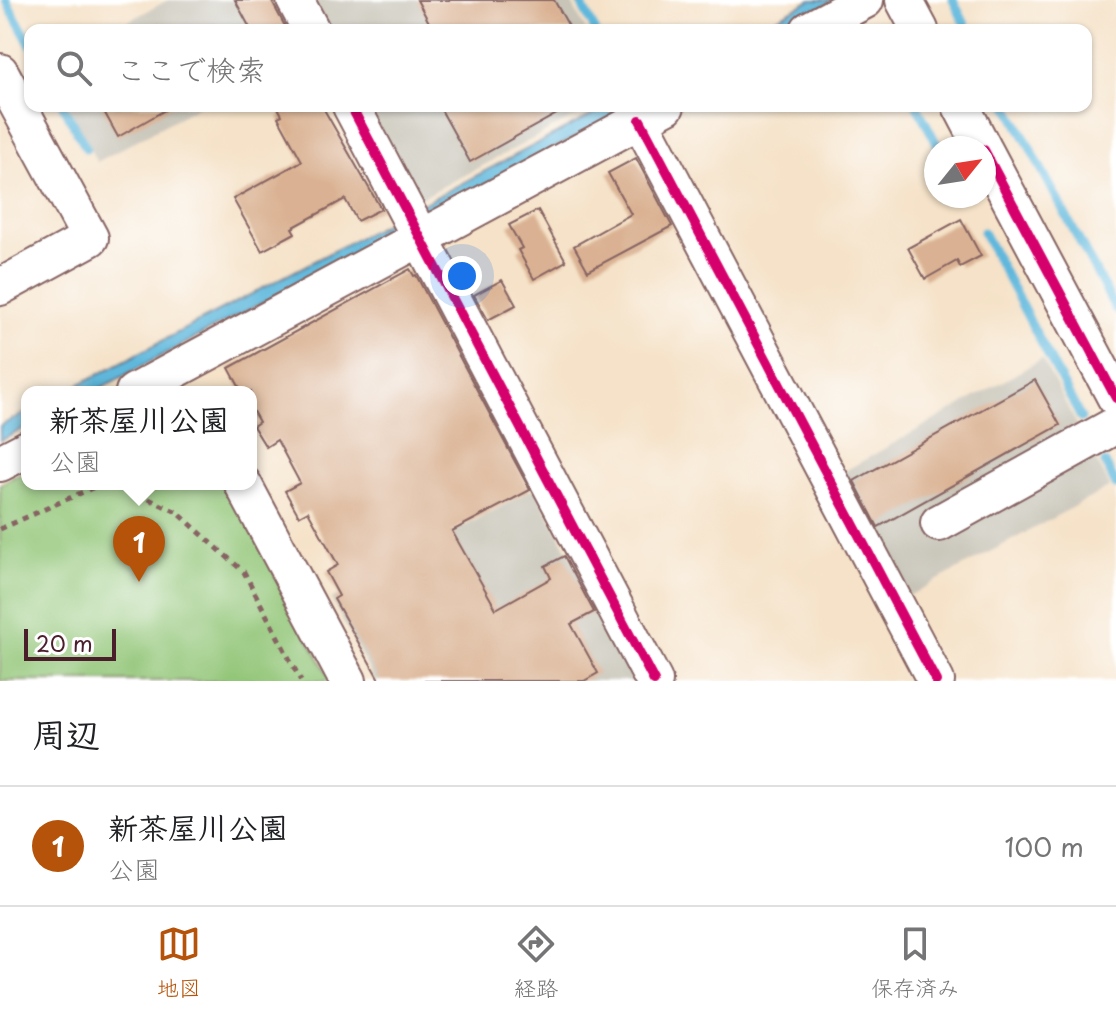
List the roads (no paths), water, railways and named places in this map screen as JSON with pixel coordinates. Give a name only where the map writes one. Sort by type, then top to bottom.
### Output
[{"type":"street","points":[[295,0],[308,24]]},
{"type":"street","points":[[820,24],[865,0]]},
{"type":"street","points":[[904,0],[917,24]]},
{"type":"street","points":[[0,72],[90,238],[0,287]]},
{"type":"street","points":[[354,112],[654,681]]},
{"type":"street","points":[[964,112],[977,136]]},
{"type":"street","points":[[160,386],[187,380],[414,225],[653,113],[936,681]]},
{"type":"street","points":[[996,172],[1116,398]]},
{"type":"street","points":[[939,523],[1116,425]]},
{"type":"street","points":[[0,463],[21,452]]},
{"type":"street","points":[[246,490],[348,681]]},
{"type":"water","points":[[811,0],[834,0],[789,24],[765,24]]},
{"type":"water","points":[[598,112],[623,112],[104,386],[76,386]]},
{"type":"water","points":[[21,415],[21,430],[0,441],[0,426]]},
{"type":"waterway","points":[[6,0],[24,33]]},
{"type":"waterway","points":[[579,0],[592,24]]},
{"type":"waterway","points":[[953,0],[965,24]]},
{"type":"waterway","points":[[66,112],[86,148]]},
{"type":"waterway","points":[[920,112],[933,136]]},
{"type":"waterway","points":[[1011,112],[1116,310]]},
{"type":"waterway","points":[[983,232],[1081,418]]},
{"type":"waterway","points":[[1105,463],[1116,485]]},
{"type":"place","name":"新茶屋川公園","points":[[139,582]]}]
